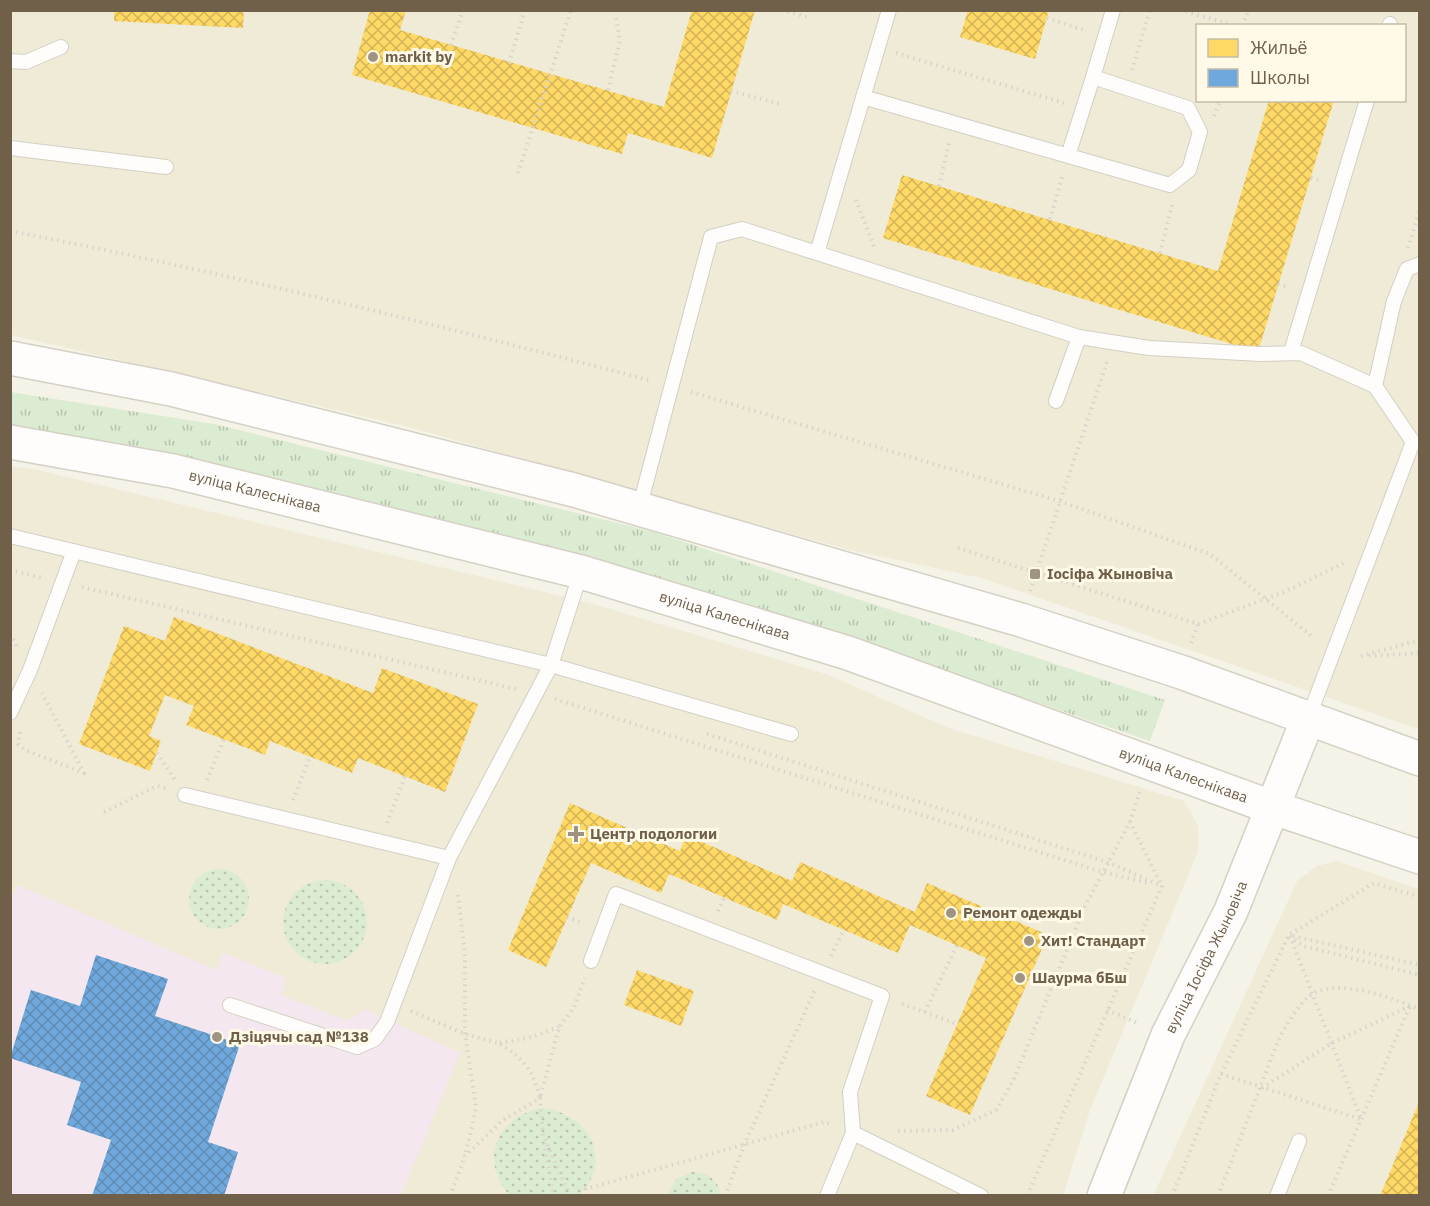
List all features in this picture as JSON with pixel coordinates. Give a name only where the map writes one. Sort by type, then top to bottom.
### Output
[{"type":"main road","points":[[10,358],[171,389],[562,487],[1021,620],[1181,672],[1419,759]]},
{"type":"main road","name":"вуліца Калеснікава","points":[[10,442],[173,471],[581,572],[848,653],[1271,807],[1419,857]]},
{"type":"main road","name":"вуліца Іосіфа Жыновіча","points":[[1104,1196],[1168,1035],[1231,911],[1308,719]]},
{"type":"lane","points":[[817,253],[889,10]]},
{"type":"lane","points":[[1068,156],[1113,10]]},
{"type":"lane","points":[[10,61],[26,62],[62,47]]},
{"type":"lane","points":[[863,97],[1170,185],[1189,170],[1200,132],[1188,108],[1093,77]]},
{"type":"lane","points":[[1291,352],[1365,102]]},
{"type":"lane","points":[[10,148],[166,167]]},
{"type":"lane","points":[[639,509],[711,237],[742,228],[1079,337],[1149,348],[1261,354],[1302,353],[1375,386],[1416,443],[1372,549],[1308,719]]},
{"type":"lane","points":[[1375,386],[1394,301],[1413,267]]},
{"type":"lane","points":[[1056,401],[1079,337]]},
{"type":"lane","points":[[10,536],[551,665],[791,734]]},
{"type":"lane","points":[[10,712],[74,551]]},
{"type":"lane","points":[[230,1005],[357,1047],[375,1039],[387,1022],[449,858],[551,665],[581,572]]},
{"type":"lane","points":[[185,795],[449,858]]},
{"type":"lane","points":[[591,961],[615,894],[882,996],[850,1092],[853,1133],[827,1196]]},
{"type":"lane","points":[[853,1133],[981,1196]]},
{"type":"lane","points":[[1276,1196],[1299,1141]]},
{"type":"path","points":[[451,45],[463,10]]},
{"type":"path","points":[[509,63],[525,10]]},
{"type":"path","points":[[518,173],[571,10]]},
{"type":"path","points":[[782,10],[807,17]]},
{"type":"path","points":[[1127,88],[1150,10]]},
{"type":"path","points":[[1180,10],[1230,24]]},
{"type":"path","points":[[608,90],[620,40],[616,18]]},
{"type":"path","points":[[1047,18],[1105,37]]},
{"type":"path","points":[[878,48],[1083,109]]},
{"type":"path","points":[[731,91],[780,104]]},
{"type":"path","points":[[939,186],[954,123]]},
{"type":"path","points":[[1050,219],[1068,156]]},
{"type":"path","points":[[843,166],[884,274]]},
{"type":"path","points":[[1160,253],[1172,210],[1170,185]]},
{"type":"path","points":[[1413,267],[1408,245],[1419,208]]},
{"type":"path","points":[[1021,620],[1107,362],[1118,362]]},
{"type":"path","points":[[958,548],[1198,624],[1284,592],[1372,549]]},
{"type":"path","points":[[10,570],[536,693],[1102,872],[1162,886]]},
{"type":"path","points":[[1188,652],[1198,624]]},
{"type":"path","points":[[1419,640],[1361,657],[1419,653]]},
{"type":"path","points":[[23,725],[18,744],[24,750],[84,773],[38,686],[34,696]]},
{"type":"path","points":[[700,732],[1107,862],[1162,886]]},
{"type":"path","points":[[200,798],[224,740]]},
{"type":"path","points":[[157,753],[185,795]]},
{"type":"path","points":[[285,819],[310,756]]},
{"type":"path","points":[[380,842],[405,776]]},
{"type":"path","points":[[104,812],[157,786],[185,795]]},
{"type":"path","points":[[579,1196],[586,1189],[824,1122],[853,1133],[953,1130],[996,1110],[1013,1081],[1085,906],[1130,822],[1140,791]]},
{"type":"path","points":[[1130,822],[1162,886]]},
{"type":"path","points":[[449,858],[459,896],[465,954],[465,1034],[476,1108],[465,1156],[450,1196]]},
{"type":"path","points":[[1172,1196],[1221,1074],[1289,935],[1374,883],[1419,897]]},
{"type":"path","points":[[1027,1196],[1162,886]]},
{"type":"path","points":[[725,1196],[745,1143],[844,929]]},
{"type":"path","points":[[1289,935],[1419,965]]},
{"type":"path","points":[[1289,935],[1303,946],[1419,975]]},
{"type":"path","points":[[1289,935],[1361,1119]]},
{"type":"path","points":[[925,1012],[957,945]]},
{"type":"path","points":[[465,1156],[503,1120],[540,1098],[559,1027],[574,1008],[591,961]]},
{"type":"path","points":[[1218,1196],[1262,1088],[1278,1041],[1290,1020],[1312,994],[1342,987],[1377,993],[1419,1010]]},
{"type":"path","points":[[882,996],[957,1024]]},
{"type":"path","points":[[394,1004],[465,1034],[498,1043],[520,1056],[532,1076],[540,1098],[543,1135],[554,1196]]},
{"type":"path","points":[[1262,1088],[1332,1043],[1410,1006]]},
{"type":"path","points":[[1328,1196],[1410,1006]]},
{"type":"path","points":[[498,1043],[528,1038],[559,1027]]},
{"type":"path","points":[[1221,1074],[1361,1119]]},
{"type":"path","points":[[543,1135],[570,1196]]},
{"type":"path","points":[[453,1187],[455,1196]]},
{"type":"path","points":[[586,1189],[587,1196]]},
{"type":"shaded area","points":[[10,11],[1419,11],[1419,729],[981,578],[846,549],[405,426],[11,335]]},
{"type":"shaded area","points":[[11,466],[38,470],[590,603],[826,674],[949,728],[1184,801],[1198,826],[1198,852],[1090,1110],[1063,1195],[11,1196]]},
{"type":"shaded area","points":[[1337,861],[1419,889],[1419,1195],[1153,1196],[1297,881],[1317,866]]},
{"type":"shaded area","name":"Дзіцячы сад №138","points":[[17,885],[216,970],[223,953],[286,978],[281,995],[348,1021],[364,1009],[460,1053],[401,1195],[11,1196],[10,902]]},
{"type":"green space","points":[[10,392],[214,424],[654,532],[1165,700],[1150,741],[741,603],[375,506],[11,430]]},
{"type":"green space","points":[[219,869],[240,878],[249,899],[240,920],[219,929],[198,920],[189,899],[198,878]]},
{"type":"green space","points":[[325,880],[341,883],[355,892],[364,906],[367,922],[364,938],[355,952],[341,961],[325,964],[309,961],[295,952],[286,938],[283,922],[286,906],[295,892],[309,883]]},
{"type":"green space","points":[[539,1108],[556,1111],[571,1118],[591,1138],[595,1152],[595,1166],[590,1180],[580,1195],[509,1195],[500,1181],[495,1168],[494,1155],[497,1142],[512,1122]]},
{"type":"green space","points":[[691,1172],[702,1173],[711,1178],[720,1189],[721,1195],[668,1195],[675,1180]]},
{"type":"building: Жильё","points":[[114,10],[244,10],[243,28],[114,21]]},
{"type":"building: Жильё","points":[[370,10],[406,10],[400,30],[664,107],[692,10],[755,10],[712,158],[628,133],[622,154],[352,75]]},
{"type":"building: Жильё","points":[[968,10],[1049,10],[1035,59],[960,37]]},
{"type":"building: Жильё","points":[[1268,102],[1333,102],[1258,352],[883,238],[902,175],[1218,271]]},
{"type":"building: Жильё","points":[[174,617],[373,693],[382,668],[478,704],[445,792],[358,758],[352,773],[270,741],[265,755],[186,725],[194,706],[165,695],[149,736],[161,741],[150,771],[79,744],[124,626],[165,641]]},
{"type":"building: Жильё","points":[[570,803],[680,851],[686,835],[792,881],[800,862],[915,912],[927,883],[1048,935],[970,1115],[926,1096],[986,958],[910,925],[898,953],[783,904],[777,920],[669,874],[661,893],[591,863],[546,967],[508,950]]},
{"type":"building: Жильё","points":[[637,970],[694,991],[681,1026],[624,1005]]},
{"type":"building: Жильё","points":[[1419,1102],[1420,1196],[1380,1196]]},
{"type":"building: Школы","points":[[96,955],[168,979],[155,1016],[240,1044],[208,1142],[238,1152],[224,1196],[157,1196],[150,1193],[149,1196],[92,1196],[111,1140],[67,1125],[81,1082],[10,1058],[31,990],[80,1006]]},
{"type":"place","name":"markit by","points":[[373,57]]},
{"type":"place","name":"Іосіфа Жыновіча","points":[[1035,574]]},
{"type":"place","name":"Центр подологии","points":[[576,834]]},
{"type":"place","name":"Ремонт одежды","points":[[951,913]]},
{"type":"place","name":"Хит! Стандарт","points":[[1029,941]]},
{"type":"place","name":"Шаурма бБш","points":[[1020,978]]},
{"type":"place","name":"Дзіцячы сад №138","points":[[217,1037]]}]
